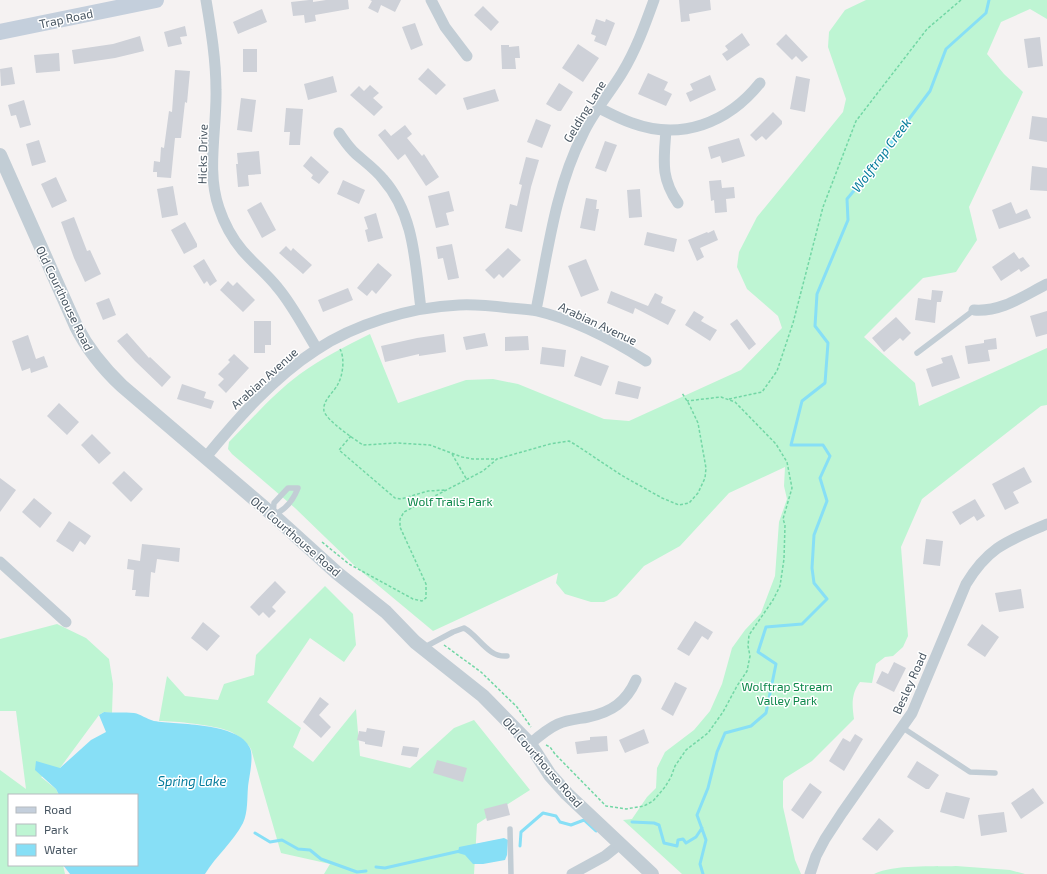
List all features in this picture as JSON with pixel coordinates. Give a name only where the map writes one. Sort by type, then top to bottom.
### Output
[{"type":"main road","name":"Trap Road","points":[[0,32],[156,0]]},
{"type":"street","name":"Hicks Drive","points":[[206,0],[216,73],[212,171],[218,207],[232,236],[242,250],[289,302],[317,349]]},
{"type":"street","points":[[431,0],[445,27],[467,56]]},
{"type":"street","name":"Gelding Lane","points":[[536,310],[563,183],[572,159],[583,133],[613,87],[635,49],[654,0]]},
{"type":"street","points":[[598,108],[633,124],[666,130],[681,130],[696,127],[724,116],[738,106],[760,83]]},
{"type":"street","points":[[666,130],[664,172],[667,183],[678,203]]},
{"type":"street","points":[[339,133],[346,144],[383,178],[401,205],[412,240],[421,309]]},
{"type":"street","name":"Old Courthouse Road","points":[[0,155],[73,320],[90,352],[103,368],[273,515],[337,573],[386,612],[423,648],[483,696],[530,744],[550,775],[567,794],[652,874]]},
{"type":"street","points":[[974,310],[985,311],[1004,306],[1047,284]]},
{"type":"street","name":"Arabian Avenue","points":[[206,457],[237,420],[278,380],[317,349],[358,328],[383,319],[421,309],[458,305],[536,310],[568,320],[622,346],[646,361]]},
{"type":"street","name":"Besley Road","points":[[810,874],[816,856],[825,839],[912,713],[921,695],[966,584],[974,571],[984,558],[995,549],[1008,541],[1047,524]]},
{"type":"street","points":[[0,562],[66,622]]},
{"type":"street","points":[[530,744],[545,731],[558,724],[570,720],[590,717],[618,706],[626,698],[636,680]]},
{"type":"street","points":[[572,874],[605,856],[620,844]]},
{"type":"lane","points":[[917,353],[974,310]]},
{"type":"lane","points":[[288,488],[298,488],[296,495],[283,511],[273,515],[274,503],[288,488]]},
{"type":"lane","points":[[423,648],[464,628],[492,653],[499,656],[506,656]]},
{"type":"lane","points":[[903,728],[970,772],[995,773]]},
{"type":"lane","points":[[510,829],[511,874]]},
{"type":"path","points":[[729,399],[762,392],[777,371],[793,323],[824,207],[856,121],[927,29],[962,0]]},
{"type":"path","points":[[335,339],[342,353],[342,370],[339,383],[325,403],[324,411],[329,419],[363,445],[397,443],[430,445],[473,459],[496,459],[550,444],[569,441],[621,475],[679,506],[689,503],[698,494],[705,478],[706,468],[698,423],[682,393]]},
{"type":"path","points":[[546,745],[550,747],[606,806],[626,809],[644,806],[654,801],[665,787],[675,766],[686,750],[708,733],[712,728],[747,671],[750,656],[748,646],[749,635],[773,600],[780,586],[784,559],[786,526],[783,519],[792,488],[787,462],[776,444],[745,410],[735,402],[721,397],[687,401]]},
{"type":"path","points":[[351,436],[339,450],[395,498],[401,498],[428,491],[447,490]]},
{"type":"path","points":[[451,453],[467,480]]},
{"type":"path","points":[[321,541],[349,564],[413,599],[422,600],[426,598],[426,584],[400,527],[400,518],[404,512],[483,471],[496,459]]},
{"type":"path","points":[[437,640],[481,672],[517,707],[531,727]]},
{"type":"green space","points":[[866,0],[1047,0],[1047,19],[1030,9],[1001,22],[987,54],[1004,74],[1023,92],[969,207],[977,240],[956,272],[923,278],[864,337],[915,383],[919,406],[1047,348],[1047,405],[1041,406],[922,499],[901,547],[908,636],[903,647],[893,656],[885,657],[876,664],[872,683],[860,682],[857,686],[853,700],[854,719],[812,761],[785,778],[783,781],[783,807],[795,860],[801,874],[682,874],[623,820],[632,819],[647,797],[656,788],[657,768],[665,752],[694,730],[710,711],[722,684],[732,648],[745,630],[761,613],[775,576],[779,522],[787,499],[784,486],[785,467],[729,493],[680,546],[644,566],[617,596],[604,602],[591,602],[565,594],[556,583],[558,573],[433,631],[356,567],[295,508],[232,454],[228,449],[229,442],[290,381],[325,357],[370,334],[398,403],[466,380],[493,379],[518,384],[604,419],[629,421],[741,370],[782,328],[778,316],[747,289],[737,267],[739,252],[757,217],[843,112],[846,99],[828,47],[829,32],[845,10]]},
{"type":"green space","points":[[325,586],[353,614],[356,645],[344,662],[310,638],[267,702],[301,728],[293,747],[313,762],[356,709],[360,756],[410,768],[454,728],[474,720],[530,790],[477,824],[474,874],[324,874],[330,864],[281,853],[251,749],[239,736],[229,731],[214,727],[159,721],[167,676],[185,696],[218,700],[224,684],[254,675],[256,655]]},
{"type":"green space","points":[[57,624],[86,638],[109,659],[113,684],[112,713],[104,712],[99,715],[60,768],[41,777],[56,789],[58,794],[8,794],[8,866],[63,866],[65,874],[0,874],[0,770],[26,789],[16,711],[0,711],[0,639]]},
{"type":"green space","points":[[956,866],[1010,870],[1025,874],[874,874],[903,867]]},
{"type":"water","name":"Spring Lake","points":[[104,712],[134,713],[154,721],[192,724],[221,729],[234,733],[244,740],[250,748],[251,762],[245,819],[239,830],[205,874],[70,874],[64,866],[138,866],[138,794],[58,794],[56,789],[35,770],[36,761],[60,768],[91,740],[106,732],[99,715]]},
{"type":"water","points":[[504,838],[508,840],[507,855],[505,860],[483,864],[473,864],[465,855],[458,853],[459,847]]},
{"type":"building","points":[[313,0],[313,2],[326,0],[348,0],[349,9],[315,15],[316,21],[305,23],[304,15],[293,16],[291,2]]},
{"type":"building","points":[[370,0],[401,0],[395,12],[381,5],[378,13],[368,8],[372,1]]},
{"type":"building","points":[[679,0],[710,0],[711,10],[689,14],[690,21],[681,22]]},
{"type":"building","points":[[483,6],[499,22],[491,31],[474,15]]},
{"type":"building","points":[[262,9],[267,22],[238,34],[233,22]]},
{"type":"building","points":[[596,19],[605,22],[606,19],[615,23],[606,46],[594,41],[596,36],[591,34]]},
{"type":"building","points":[[415,23],[423,45],[411,50],[402,27]]},
{"type":"building","points":[[185,26],[187,36],[180,37],[182,44],[168,47],[164,32]]},
{"type":"building","points":[[742,33],[750,45],[727,61],[722,54],[728,50],[725,46]]},
{"type":"building","points":[[786,34],[808,57],[802,62],[796,56],[792,60],[776,44]]},
{"type":"building","points":[[140,36],[144,51],[115,58],[74,64],[72,50],[113,44]]},
{"type":"building","points":[[1040,37],[1043,66],[1028,68],[1024,39]]},
{"type":"building","points":[[578,44],[599,58],[583,82],[562,68]]},
{"type":"building","points":[[501,45],[509,45],[509,47],[519,46],[520,58],[515,58],[516,69],[502,69]]},
{"type":"building","points":[[243,49],[257,49],[257,72],[243,72]]},
{"type":"building","points":[[59,53],[60,71],[36,73],[34,55]]},
{"type":"building","points":[[12,67],[15,84],[1,86],[0,69]]},
{"type":"building","points":[[428,68],[446,85],[436,95],[418,79]]},
{"type":"building","points":[[175,70],[190,71],[187,103],[185,102],[181,138],[175,138],[171,178],[157,177],[157,172],[153,172],[154,161],[160,162],[161,147],[164,148],[169,111],[172,112]]},
{"type":"building","points":[[648,73],[668,82],[664,90],[672,94],[666,106],[638,94]]},
{"type":"building","points":[[710,75],[716,90],[690,102],[686,93],[693,90],[690,84]]},
{"type":"building","points":[[333,76],[337,92],[308,100],[304,84]]},
{"type":"building","points":[[796,76],[810,79],[805,112],[790,109]]},
{"type":"building","points":[[559,83],[573,92],[561,111],[558,111],[546,104]]},
{"type":"building","points":[[370,85],[379,93],[373,98],[383,107],[374,116],[350,95],[359,86],[364,91]]},
{"type":"building","points":[[495,89],[499,101],[467,110],[463,98]]},
{"type":"building","points":[[241,98],[256,100],[252,132],[237,130]]},
{"type":"building","points":[[24,100],[31,125],[20,128],[16,115],[11,116],[8,105]]},
{"type":"building","points":[[286,108],[303,109],[300,145],[289,145],[290,132],[284,132]]},
{"type":"building","points":[[773,112],[782,121],[782,124],[766,140],[762,136],[756,141],[750,135]]},
{"type":"building","points":[[1032,116],[1047,118],[1047,142],[1029,139]]},
{"type":"building","points":[[536,119],[551,125],[542,148],[527,142]]},
{"type":"building","points":[[405,125],[412,134],[407,138],[422,156],[424,154],[439,177],[426,186],[405,154],[398,160],[378,135],[385,129],[391,136]]},
{"type":"building","points":[[739,138],[745,156],[722,163],[720,156],[711,159],[708,147]]},
{"type":"building","points":[[39,140],[46,162],[32,166],[26,144]]},
{"type":"building","points":[[605,141],[617,145],[606,172],[595,168]]},
{"type":"building","points":[[259,151],[261,174],[248,175],[249,186],[238,187],[236,164],[238,164],[237,153]]},
{"type":"building","points":[[311,156],[329,172],[319,184],[311,178],[313,175],[303,166]]},
{"type":"building","points":[[526,157],[539,160],[531,187],[522,232],[505,228],[510,204],[517,206],[522,185],[519,184]]},
{"type":"building","points":[[1032,166],[1047,168],[1047,191],[1030,190]]},
{"type":"building","points":[[56,177],[67,201],[52,208],[41,184]]},
{"type":"building","points":[[343,180],[365,190],[359,204],[337,194]]},
{"type":"building","points":[[721,180],[722,188],[734,187],[735,198],[726,199],[727,212],[715,213],[714,200],[711,201],[709,181]]},
{"type":"building","points":[[173,186],[178,215],[162,218],[157,189]]},
{"type":"building","points":[[640,189],[642,217],[629,218],[627,190]]},
{"type":"building","points":[[449,191],[454,211],[446,213],[449,225],[436,228],[428,196]]},
{"type":"building","points":[[586,198],[597,200],[596,209],[599,209],[595,231],[580,228]]},
{"type":"building","points":[[261,202],[276,230],[262,238],[247,210]]},
{"type":"building","points":[[1011,202],[1016,214],[1027,209],[1031,218],[999,229],[992,210]]},
{"type":"building","points":[[376,213],[383,238],[368,242],[365,230],[368,229],[364,217]]},
{"type":"building","points":[[74,217],[87,251],[90,250],[101,274],[85,282],[74,258],[61,222]]},
{"type":"building","points":[[185,222],[197,244],[197,247],[184,254],[171,230]]},
{"type":"building","points":[[714,230],[718,240],[700,248],[704,257],[697,261],[688,240]]},
{"type":"building","points":[[647,232],[677,239],[674,252],[644,245]]},
{"type":"building","points":[[452,244],[459,278],[448,280],[443,258],[438,259],[436,247]]},
{"type":"building","points":[[286,246],[291,251],[293,248],[312,265],[303,274],[279,253]]},
{"type":"building","points":[[508,248],[521,260],[503,278],[499,274],[494,279],[485,270]]},
{"type":"building","points":[[1014,252],[1019,259],[1023,257],[1030,266],[1021,272],[1019,269],[1001,281],[992,267]]},
{"type":"building","points":[[204,259],[217,281],[210,286],[207,281],[204,284],[193,266]]},
{"type":"building","points":[[586,259],[599,290],[581,297],[568,266]]},
{"type":"building","points":[[378,263],[392,275],[376,294],[372,290],[367,296],[357,288]]},
{"type":"building","points":[[228,281],[233,286],[237,282],[255,300],[243,312],[220,290]]},
{"type":"building","points":[[348,288],[353,300],[323,312],[318,300]]},
{"type":"building","points":[[932,290],[943,291],[941,302],[937,302],[935,323],[915,320],[918,298],[931,300]]},
{"type":"building","points":[[611,291],[648,306],[655,293],[663,297],[661,303],[676,310],[668,325],[635,308],[633,314],[607,303]]},
{"type":"building","points":[[109,298],[116,315],[103,320],[96,303]]},
{"type":"building","points":[[694,311],[704,317],[701,321],[717,330],[710,341],[685,325]]},
{"type":"building","points":[[1047,311],[1047,334],[1036,337],[1030,316]]},
{"type":"building","points":[[896,317],[911,333],[903,341],[900,338],[884,352],[872,338]]},
{"type":"building","points":[[737,319],[756,344],[749,350],[730,324]]},
{"type":"building","points":[[254,321],[271,321],[271,345],[265,345],[265,353],[254,353]]},
{"type":"building","points":[[127,333],[149,358],[150,357],[171,377],[162,387],[117,341]]},
{"type":"building","points":[[485,333],[488,346],[466,350],[463,337]]},
{"type":"building","points":[[444,334],[446,352],[419,356],[419,354],[385,362],[381,346]]},
{"type":"building","points":[[28,335],[36,359],[44,356],[48,367],[31,373],[30,368],[22,371],[12,341]]},
{"type":"building","points":[[528,336],[529,350],[505,351],[505,337]]},
{"type":"building","points":[[996,338],[997,349],[988,350],[990,361],[968,364],[965,346],[984,343],[984,340]]},
{"type":"building","points":[[542,347],[566,350],[564,367],[540,364]]},
{"type":"building","points":[[234,354],[249,368],[226,393],[218,385],[224,379],[218,374],[230,362],[228,360]]},
{"type":"building","points":[[952,355],[960,378],[932,387],[926,369],[943,363],[941,358]]},
{"type":"building","points":[[581,356],[609,366],[601,386],[574,376]]},
{"type":"building","points":[[618,381],[641,387],[638,399],[615,394]]},
{"type":"building","points":[[182,384],[206,392],[204,398],[214,401],[211,409],[177,399]]},
{"type":"building","points":[[59,403],[79,422],[67,435],[47,416]]},
{"type":"building","points":[[92,434],[111,453],[99,464],[81,445]]},
{"type":"building","points":[[1024,467],[1032,482],[1013,492],[1019,503],[1005,510],[992,484]]},
{"type":"building","points":[[124,471],[143,489],[131,502],[112,483]]},
{"type":"building","points":[[0,478],[16,490],[0,512]]},
{"type":"building","points":[[34,498],[52,513],[40,528],[22,512]]},
{"type":"building","points":[[975,499],[985,516],[977,521],[974,516],[960,525],[952,512]]},
{"type":"building","points":[[69,521],[91,536],[85,545],[80,541],[73,552],[56,541]]},
{"type":"building","points":[[926,539],[943,541],[940,566],[923,564]]},
{"type":"building","points":[[142,544],[180,548],[179,562],[157,559],[155,573],[151,572],[149,597],[135,596],[136,590],[132,590],[134,570],[127,569],[128,559],[140,561]]},
{"type":"building","points":[[275,581],[286,592],[272,607],[276,611],[269,618],[263,612],[259,616],[250,607]]},
{"type":"building","points":[[1021,589],[1024,608],[999,612],[995,593]]},
{"type":"building","points":[[695,621],[713,632],[708,640],[702,636],[689,656],[677,649]]},
{"type":"building","points":[[203,622],[220,636],[207,651],[191,638]]},
{"type":"building","points":[[982,624],[999,637],[985,657],[967,645]]},
{"type":"building","points":[[894,662],[906,668],[894,692],[876,683],[882,671],[888,674]]},
{"type":"building","points":[[675,682],[687,688],[673,716],[661,709]]},
{"type":"building","points":[[320,697],[329,704],[319,715],[331,727],[321,738],[303,722]]},
{"type":"building","points":[[367,728],[385,731],[382,747],[365,744],[365,742],[357,740],[359,731],[366,732]]},
{"type":"building","points":[[644,729],[649,743],[625,753],[619,740]]},
{"type":"building","points":[[855,734],[863,739],[844,771],[829,761],[843,738],[850,742]]},
{"type":"building","points":[[607,736],[608,751],[577,754],[575,742],[590,740],[590,737]]},
{"type":"building","points":[[403,746],[419,748],[417,757],[401,755]]},
{"type":"building","points":[[437,760],[467,768],[463,782],[433,773]]},
{"type":"building","points":[[917,761],[939,775],[929,789],[926,789],[907,777]]},
{"type":"building","points":[[810,783],[822,792],[803,819],[791,810]]},
{"type":"building","points":[[1033,788],[1044,803],[1021,819],[1011,803]]},
{"type":"building","points":[[946,792],[970,798],[964,819],[940,812]]},
{"type":"building","points":[[507,803],[510,815],[487,821],[484,809]]},
{"type":"building","points":[[1004,812],[1007,832],[981,836],[978,815]]},
{"type":"building","points":[[879,818],[894,831],[877,851],[862,839]]},
{"type":"waterway","name":"Wolftrap Creek","points":[[703,874],[700,864],[706,840],[697,815],[708,788],[717,752],[725,733],[751,726],[766,713],[776,664],[758,652],[766,627],[802,624],[827,599],[814,583],[812,568],[814,535],[827,501],[820,478],[830,456],[823,445],[791,445],[802,401],[825,383],[828,343],[815,326],[817,294],[848,220],[847,199],[867,175],[930,91],[946,49],[986,13],[989,0]]},
{"type":"waterway","points":[[520,846],[521,832],[543,813],[556,816],[560,822],[571,825],[584,820],[596,831]]},
{"type":"waterway","points":[[632,822],[654,823],[659,825],[664,843],[677,846],[678,840],[683,839],[686,843],[696,837],[702,828]]},
{"type":"waterway","points":[[255,833],[270,842],[282,840],[298,849],[310,850],[321,859],[357,872],[366,871]]},
{"type":"waterway","points":[[376,867],[385,868],[460,851]]},
{"type":"park label","name":"Wolf Trails Park","points":[[450,501]]},
{"type":"park label","name":"Wolftrap Stream Valley Park","points":[[787,693]]}]
